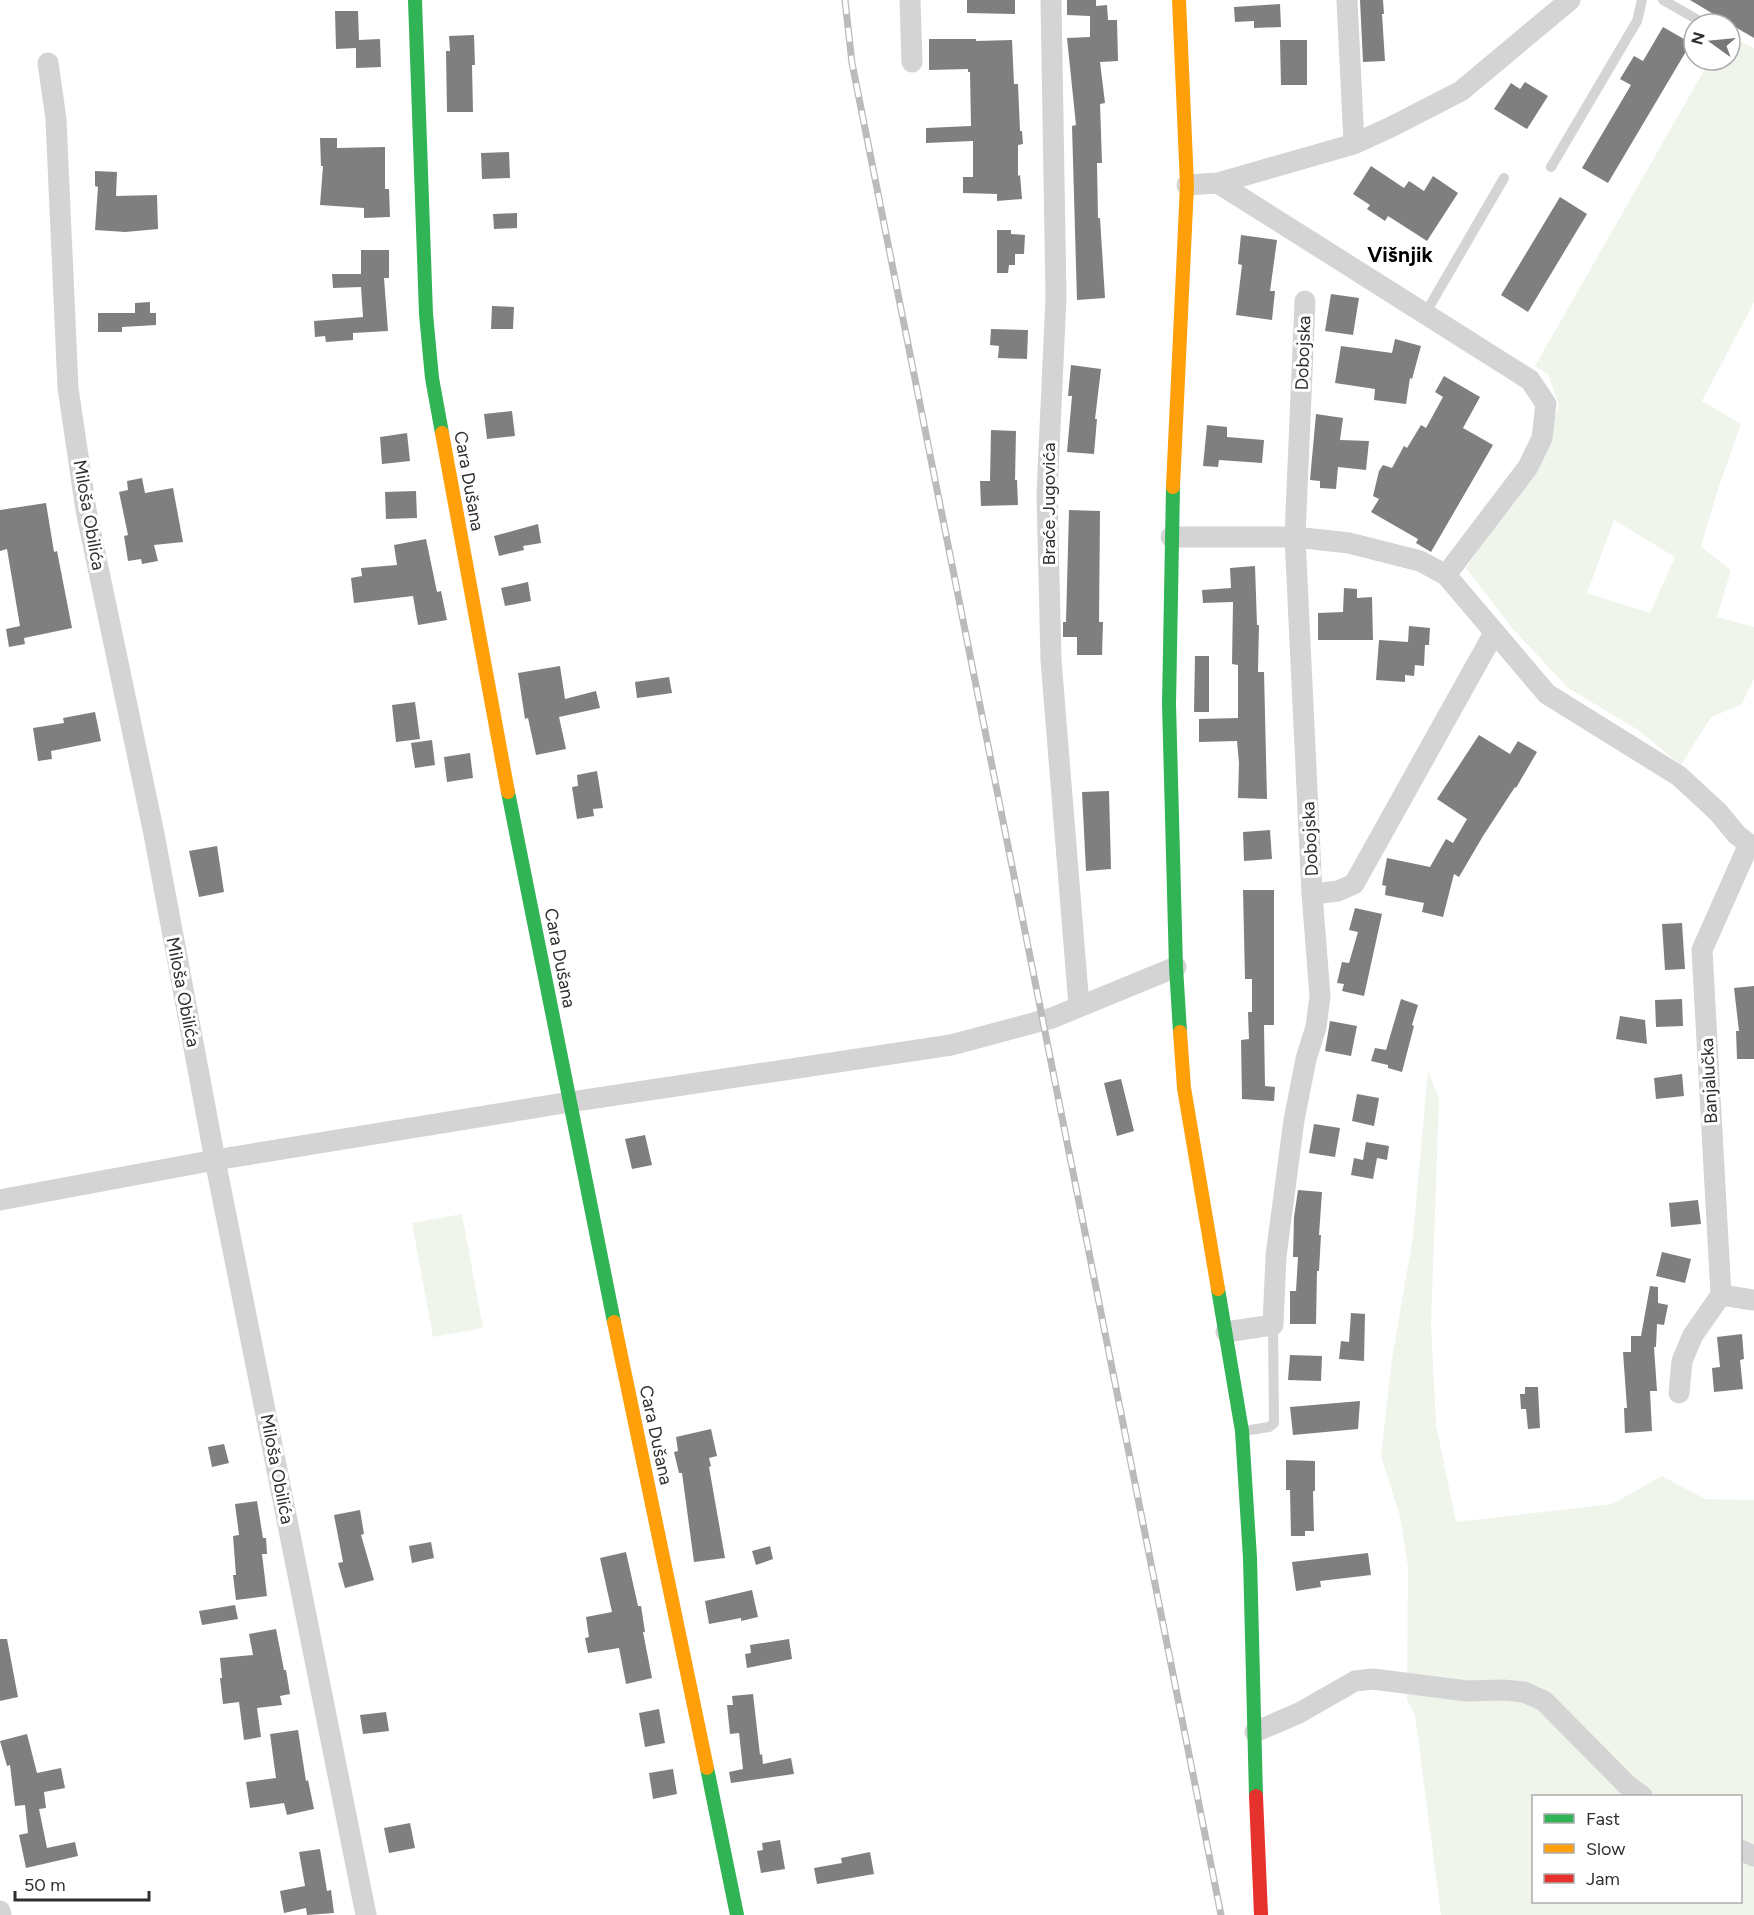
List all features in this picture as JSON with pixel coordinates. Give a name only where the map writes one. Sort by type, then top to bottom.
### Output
[{"type":"street","name":"Cara Dušana","points":[[415,0],[426,314],[432,378],[570,1102],[737,1915]]},
{"type":"street","points":[[910,0],[912,62]]},
{"type":"street","name":"Braće Jugovića","points":[[1051,0],[1056,297],[1047,494],[1051,660],[1079,1006]]},
{"type":"street","points":[[1179,0],[1187,185],[1171,537],[1169,704],[1176,967],[1185,1088],[1242,1431],[1250,1558],[1261,1915]]},
{"type":"street","points":[[1347,0],[1354,144]]},
{"type":"street","points":[[1187,185],[1218,183],[1354,144],[1461,92],[1546,10],[1570,0]]},
{"type":"street","name":"Miloša Obilića","points":[[48,63],[56,119],[68,388],[86,510],[154,834],[215,1160],[366,1915]]},
{"type":"street","points":[[1218,183],[1530,380],[1546,404],[1542,438],[1528,466],[1446,575]]},
{"type":"street","name":"Dobojska","points":[[1273,1325],[1276,1256],[1294,1120],[1306,1059],[1316,1027],[1320,996],[1312,894],[1295,537],[1305,301]]},
{"type":"street","points":[[1171,537],[1295,537],[1349,543],[1420,561],[1446,575],[1547,694],[1679,776],[1751,846]]},
{"type":"street","points":[[1312,894],[1338,891],[1354,884],[1494,633]]},
{"type":"street","name":"Banjalučka","points":[[1721,1295],[1702,950],[1751,846]]},
{"type":"street","points":[[0,1200],[215,1160],[570,1102],[951,1045],[1042,1021],[1176,967]]},
{"type":"street","points":[[1679,1394],[1682,1361],[1693,1335],[1721,1295],[1754,1300]]},
{"type":"street","points":[[1226,1332],[1273,1325]]},
{"type":"street","points":[[1255,1732],[1299,1713],[1355,1681],[1373,1679],[1467,1691],[1524,1692],[1544,1701],[1640,1795]]},
{"type":"lane","points":[[1551,167],[1638,21],[1642,0]]},
{"type":"lane","points":[[1663,0],[1684,12]]},
{"type":"lane","points":[[1425,314],[1504,178]]},
{"type":"lane","points":[[1242,1431],[1269,1427],[1274,1423],[1273,1325]]},
{"type":"shaded area","points":[[1742,42],[1754,48],[1754,302],[1702,401],[1741,424],[1701,547],[1731,570],[1717,617],[1754,627],[1754,679],[1741,705],[1711,717],[1681,765],[1638,730],[1568,688],[1512,628],[1466,568],[1537,465],[1559,406],[1548,374],[1535,366],[1703,72],[1742,72]],"holes":[[[1614,520],[1675,557],[1650,613],[1587,593]]]},
{"type":"shaded area","points":[[1428,1071],[1439,1098],[1431,1323],[1436,1425],[1456,1522],[1612,1504],[1662,1476],[1705,1499],[1754,1500],[1754,1915],[1441,1915],[1415,1715],[1407,1700],[1408,1566],[1399,1513],[1381,1456],[1392,1359],[1413,1236]]},
{"type":"shaded area","points":[[462,1214],[483,1328],[433,1337],[412,1223]]},
{"type":"building","points":[[967,0],[1015,0],[1015,14],[967,13]]},
{"type":"building","points":[[1067,0],[1096,0],[1096,6],[1107,5],[1108,20],[1117,20],[1118,61],[1100,62],[1105,103],[1100,104],[1102,163],[1097,163],[1098,218],[1100,218],[1105,298],[1077,300],[1072,126],[1076,125],[1067,38],[1090,37],[1090,16],[1067,15]]},
{"type":"building","points":[[1360,0],[1383,0],[1385,61],[1363,62]]},
{"type":"building","points":[[1690,0],[1754,0],[1754,38],[1742,31],[1742,12],[1710,12]]},
{"type":"building","points":[[1280,4],[1281,27],[1254,28],[1254,21],[1235,22],[1234,7]]},
{"type":"building","points":[[335,11],[358,11],[359,40],[380,39],[381,67],[356,68],[356,48],[336,49]]},
{"type":"building","points":[[1663,27],[1682,38],[1682,58],[1608,183],[1582,168],[1631,85],[1620,79],[1634,56],[1643,61]]},
{"type":"building","points":[[474,35],[473,112],[447,112],[446,51],[450,51],[449,36]]},
{"type":"building","points":[[929,39],[1012,40],[1014,84],[1018,84],[1020,131],[1022,131],[1023,144],[1018,145],[1018,176],[1020,175],[1022,199],[997,201],[997,194],[963,193],[963,177],[973,177],[973,141],[926,143],[926,128],[971,126],[970,72],[968,69],[929,70]]},
{"type":"building","points":[[1280,40],[1307,40],[1307,85],[1281,85]]},
{"type":"building","points":[[1525,82],[1548,96],[1527,129],[1494,109],[1511,83],[1520,89]]},
{"type":"building","points":[[320,138],[337,138],[337,148],[385,147],[385,189],[389,189],[390,217],[364,218],[364,208],[320,205],[323,166],[321,166]]},
{"type":"building","points":[[509,152],[510,178],[482,179],[481,153]]},
{"type":"building","points":[[1371,166],[1404,188],[1409,181],[1424,191],[1433,176],[1458,193],[1427,241],[1388,216],[1385,221],[1367,209],[1370,205],[1353,194]]},
{"type":"building","points":[[95,171],[117,172],[116,196],[157,195],[158,229],[125,232],[95,230],[98,187],[95,186]]},
{"type":"building","points":[[1560,197],[1587,214],[1528,312],[1501,295]]},
{"type":"building","points":[[517,213],[517,228],[494,229],[493,214]]},
{"type":"building","points":[[997,230],[1011,230],[1011,234],[1025,235],[1024,254],[1015,254],[1015,265],[1009,265],[1008,273],[997,273]]},
{"type":"building","points":[[1241,235],[1277,240],[1270,291],[1275,291],[1272,320],[1236,315],[1242,265],[1238,264]]},
{"type":"building","points":[[361,250],[389,250],[389,278],[384,278],[388,331],[353,333],[353,340],[326,342],[325,336],[315,337],[314,321],[363,317],[361,287],[333,288],[332,274],[361,274]]},
{"type":"building","points":[[1331,294],[1359,298],[1353,335],[1325,331]]},
{"type":"building","points":[[150,302],[150,313],[156,313],[156,325],[122,327],[122,332],[98,332],[98,313],[135,313],[135,303]]},
{"type":"building","points":[[492,306],[514,307],[513,329],[491,329]]},
{"type":"building","points":[[991,329],[1028,330],[1027,359],[998,358],[999,346],[990,345]]},
{"type":"building","points":[[1395,339],[1421,346],[1412,379],[1410,378],[1406,404],[1374,400],[1375,389],[1335,383],[1341,346],[1392,353]]},
{"type":"building","points":[[1071,365],[1101,369],[1095,419],[1097,419],[1094,454],[1067,452],[1072,396],[1068,396]]},
{"type":"building","points":[[1444,376],[1480,397],[1463,428],[1493,445],[1431,552],[1416,543],[1418,539],[1371,512],[1379,499],[1373,496],[1379,471],[1383,465],[1392,468],[1404,446],[1407,448],[1421,425],[1426,428],[1443,397],[1435,392]]},
{"type":"building","points":[[512,411],[515,436],[487,439],[484,414]]},
{"type":"building","points":[[1316,414],[1343,418],[1340,440],[1369,441],[1366,470],[1338,467],[1336,489],[1320,488],[1320,481],[1310,480]]},
{"type":"building","points":[[1207,425],[1227,427],[1227,437],[1264,440],[1262,463],[1219,460],[1218,467],[1203,466]]},
{"type":"building","points":[[991,430],[1016,431],[1015,480],[1017,480],[1018,505],[981,506],[980,481],[990,481]]},
{"type":"building","points":[[407,433],[410,461],[382,464],[380,437]]},
{"type":"building","points":[[142,478],[145,493],[173,488],[183,542],[154,545],[158,561],[142,564],[141,559],[128,561],[124,536],[128,535],[119,492],[128,490],[127,481]]},
{"type":"building","points":[[416,491],[417,518],[386,519],[385,492]]},
{"type":"building","points":[[46,503],[54,552],[57,551],[72,628],[24,638],[25,644],[9,647],[6,629],[20,626],[7,549],[0,551],[0,510]]},
{"type":"building","points":[[1069,510],[1100,511],[1099,622],[1103,622],[1102,655],[1077,655],[1077,637],[1063,637],[1063,622],[1066,622]]},
{"type":"building","points":[[538,524],[541,543],[523,546],[524,550],[499,556],[494,536]]},
{"type":"building","points":[[426,539],[437,592],[441,591],[447,620],[418,625],[413,596],[354,603],[351,578],[362,576],[361,568],[397,565],[394,545]]},
{"type":"building","points":[[1255,566],[1257,625],[1259,625],[1258,672],[1264,672],[1267,799],[1238,798],[1237,741],[1199,742],[1199,719],[1238,718],[1238,665],[1232,664],[1233,602],[1203,603],[1202,590],[1231,588],[1230,568]]},
{"type":"building","points":[[528,582],[531,601],[505,606],[501,588]]},
{"type":"building","points":[[1344,588],[1357,589],[1357,598],[1372,597],[1373,640],[1318,640],[1318,613],[1343,612]]},
{"type":"building","points":[[1409,626],[1430,628],[1429,645],[1425,645],[1424,666],[1415,665],[1414,676],[1405,675],[1405,682],[1376,680],[1379,640],[1408,642]]},
{"type":"building","points":[[1195,656],[1209,656],[1209,712],[1194,712]]},
{"type":"building","points":[[560,666],[565,699],[596,691],[600,708],[559,717],[566,749],[536,755],[528,718],[525,719],[518,673]]},
{"type":"building","points":[[669,677],[672,693],[637,698],[635,682]]},
{"type":"building","points":[[415,702],[420,739],[396,742],[392,705]]},
{"type":"building","points":[[95,712],[101,741],[51,751],[52,759],[38,761],[33,728],[64,723],[63,718]]},
{"type":"building","points":[[1479,735],[1510,754],[1518,741],[1537,752],[1459,877],[1454,874],[1443,917],[1422,912],[1424,903],[1385,895],[1386,886],[1382,885],[1387,858],[1430,867],[1446,839],[1453,843],[1467,819],[1437,799]]},
{"type":"building","points":[[432,740],[435,765],[415,768],[411,743]]},
{"type":"building","points":[[470,753],[473,778],[447,782],[444,757]]},
{"type":"building","points":[[597,771],[603,808],[593,809],[594,816],[577,819],[572,787],[578,786],[577,775]]},
{"type":"building","points":[[1109,791],[1111,869],[1086,871],[1082,792]]},
{"type":"building","points":[[1270,830],[1272,859],[1244,861],[1243,832]]},
{"type":"building","points":[[217,846],[224,892],[199,897],[189,851]]},
{"type":"building","points":[[1243,890],[1274,890],[1274,1025],[1264,1025],[1265,1086],[1275,1087],[1274,1101],[1242,1099],[1241,1040],[1249,1039],[1248,1012],[1252,1012],[1252,979],[1245,979]]},
{"type":"building","points":[[1355,908],[1382,914],[1364,996],[1342,991],[1344,984],[1337,983],[1342,962],[1349,963],[1358,932],[1349,930]]},
{"type":"building","points":[[1682,923],[1685,969],[1665,970],[1662,924]]},
{"type":"building","points":[[1754,986],[1754,1059],[1737,1059],[1736,1031],[1739,1031],[1734,988]]},
{"type":"building","points":[[1401,999],[1418,1005],[1402,1072],[1388,1068],[1388,1065],[1371,1061],[1375,1048],[1386,1050]]},
{"type":"building","points":[[1682,999],[1683,1026],[1656,1027],[1655,1000]]},
{"type":"building","points":[[1620,1016],[1645,1020],[1647,1044],[1616,1039]]},
{"type":"building","points":[[1330,1021],[1357,1026],[1351,1056],[1325,1051]]},
{"type":"building","points":[[1682,1074],[1684,1096],[1656,1099],[1654,1078]]},
{"type":"building","points":[[1121,1079],[1134,1131],[1117,1136],[1104,1083]]},
{"type":"building","points":[[1357,1094],[1379,1098],[1374,1126],[1352,1121]]},
{"type":"building","points":[[1314,1124],[1340,1128],[1335,1157],[1309,1153]]},
{"type":"building","points":[[645,1135],[652,1165],[632,1169],[625,1139]]},
{"type":"building","points":[[1366,1142],[1389,1146],[1387,1160],[1377,1158],[1373,1179],[1351,1175],[1354,1158],[1363,1160]]},
{"type":"building","points":[[1298,1190],[1322,1192],[1316,1324],[1290,1324],[1290,1291],[1296,1291],[1298,1257],[1293,1257],[1294,1217]]},
{"type":"building","points":[[1698,1200],[1701,1224],[1671,1227],[1669,1203]]},
{"type":"building","points":[[1662,1252],[1691,1259],[1685,1283],[1656,1276]]},
{"type":"building","points":[[1650,1286],[1658,1287],[1658,1303],[1668,1305],[1664,1325],[1657,1324],[1656,1347],[1654,1347],[1657,1391],[1650,1391],[1652,1431],[1625,1433],[1624,1408],[1627,1408],[1623,1352],[1631,1352],[1631,1336],[1641,1336]]},
{"type":"building","points":[[1351,1313],[1365,1314],[1364,1361],[1339,1359],[1341,1341],[1349,1342]]},
{"type":"building","points":[[1742,1334],[1744,1359],[1740,1360],[1743,1389],[1714,1392],[1712,1368],[1720,1367],[1717,1337]]},
{"type":"building","points":[[1290,1355],[1322,1356],[1321,1381],[1288,1380]]},
{"type":"building","points":[[1525,1387],[1538,1387],[1540,1428],[1528,1429],[1526,1409],[1521,1409],[1520,1394],[1525,1394]]},
{"type":"building","points":[[1360,1401],[1358,1429],[1293,1435],[1290,1407]]},
{"type":"building","points":[[711,1429],[717,1456],[709,1458],[711,1466],[709,1467],[725,1558],[694,1562],[682,1473],[679,1473],[674,1452],[678,1451],[676,1437]]},
{"type":"building","points":[[224,1444],[229,1463],[212,1467],[208,1447]]},
{"type":"building","points":[[1286,1460],[1315,1461],[1314,1531],[1305,1531],[1305,1536],[1291,1536],[1290,1490],[1286,1490]]},
{"type":"building","points":[[257,1501],[263,1538],[266,1538],[267,1554],[262,1554],[267,1596],[236,1600],[233,1575],[236,1575],[233,1536],[239,1535],[235,1504]]},
{"type":"building","points":[[360,1510],[364,1534],[361,1535],[374,1580],[345,1588],[338,1563],[343,1562],[334,1515]]},
{"type":"building","points":[[431,1542],[434,1558],[412,1563],[409,1546]]},
{"type":"building","points":[[770,1546],[773,1559],[756,1565],[752,1551]]},
{"type":"building","points":[[626,1552],[638,1606],[641,1606],[645,1632],[643,1632],[652,1678],[626,1684],[619,1648],[588,1653],[585,1638],[589,1637],[586,1617],[612,1612],[600,1558]]},
{"type":"building","points":[[1368,1553],[1371,1575],[1320,1581],[1321,1587],[1296,1591],[1292,1562]]},
{"type":"building","points":[[752,1590],[758,1617],[709,1624],[705,1601]]},
{"type":"building","points":[[235,1605],[238,1619],[202,1625],[199,1611]]},
{"type":"building","points":[[276,1629],[290,1694],[280,1696],[282,1705],[257,1708],[261,1737],[244,1740],[239,1702],[223,1704],[220,1658],[253,1655],[249,1634]]},
{"type":"building","points":[[0,1639],[7,1639],[18,1697],[0,1701]]},
{"type":"building","points":[[789,1639],[792,1659],[747,1668],[745,1654],[751,1653],[750,1645]]},
{"type":"building","points":[[753,1694],[763,1764],[791,1758],[794,1774],[731,1783],[729,1772],[743,1769],[739,1733],[730,1734],[727,1705],[733,1705],[732,1696]]},
{"type":"building","points":[[659,1709],[665,1743],[645,1747],[639,1713]]},
{"type":"building","points":[[386,1712],[389,1731],[363,1734],[360,1715]]},
{"type":"building","points":[[298,1730],[306,1781],[308,1780],[314,1809],[287,1815],[284,1803],[250,1808],[246,1782],[276,1778],[270,1734]]},
{"type":"building","points":[[27,1734],[37,1773],[61,1768],[65,1788],[44,1792],[46,1808],[39,1809],[47,1848],[75,1842],[78,1856],[26,1868],[19,1835],[28,1833],[25,1805],[15,1806],[10,1765],[7,1766],[0,1741]]},
{"type":"building","points":[[673,1769],[677,1794],[653,1799],[649,1773]]},
{"type":"building","points":[[410,1823],[415,1848],[389,1853],[384,1828]]},
{"type":"building","points":[[780,1840],[785,1869],[761,1873],[757,1851],[763,1850],[762,1843]]},
{"type":"building","points":[[320,1849],[327,1891],[331,1890],[334,1913],[307,1915],[306,1908],[284,1913],[280,1891],[305,1886],[299,1852]]},
{"type":"building","points":[[870,1852],[874,1874],[817,1884],[814,1868],[842,1863],[841,1858]]},
{"type":"railway","points":[[845,0],[852,63],[1221,1915]]},
{"type":"traffic: fast","points":[[415,0],[426,314],[432,378],[442,433]]},
{"type":"traffic: fast","points":[[1173,487],[1169,704],[1176,967],[1180,1032]]},
{"type":"traffic: fast","points":[[508,792],[614,1322]]},
{"type":"traffic: fast","points":[[1218,1289],[1242,1431],[1250,1558],[1256,1796]]},
{"type":"traffic: fast","points":[[707,1768],[737,1915]]},
{"type":"traffic: slow","points":[[1173,487],[1187,185],[1179,0]]},
{"type":"traffic: slow","points":[[442,433],[508,792]]},
{"type":"traffic: slow","points":[[1180,1032],[1184,1088],[1218,1289]]},
{"type":"traffic: slow","points":[[614,1322],[707,1768]]},
{"type":"traffic: jam","points":[[1256,1796],[1261,1915]]},
{"type":"district","name":"Višnjik","points":[[1400,255]]}]
